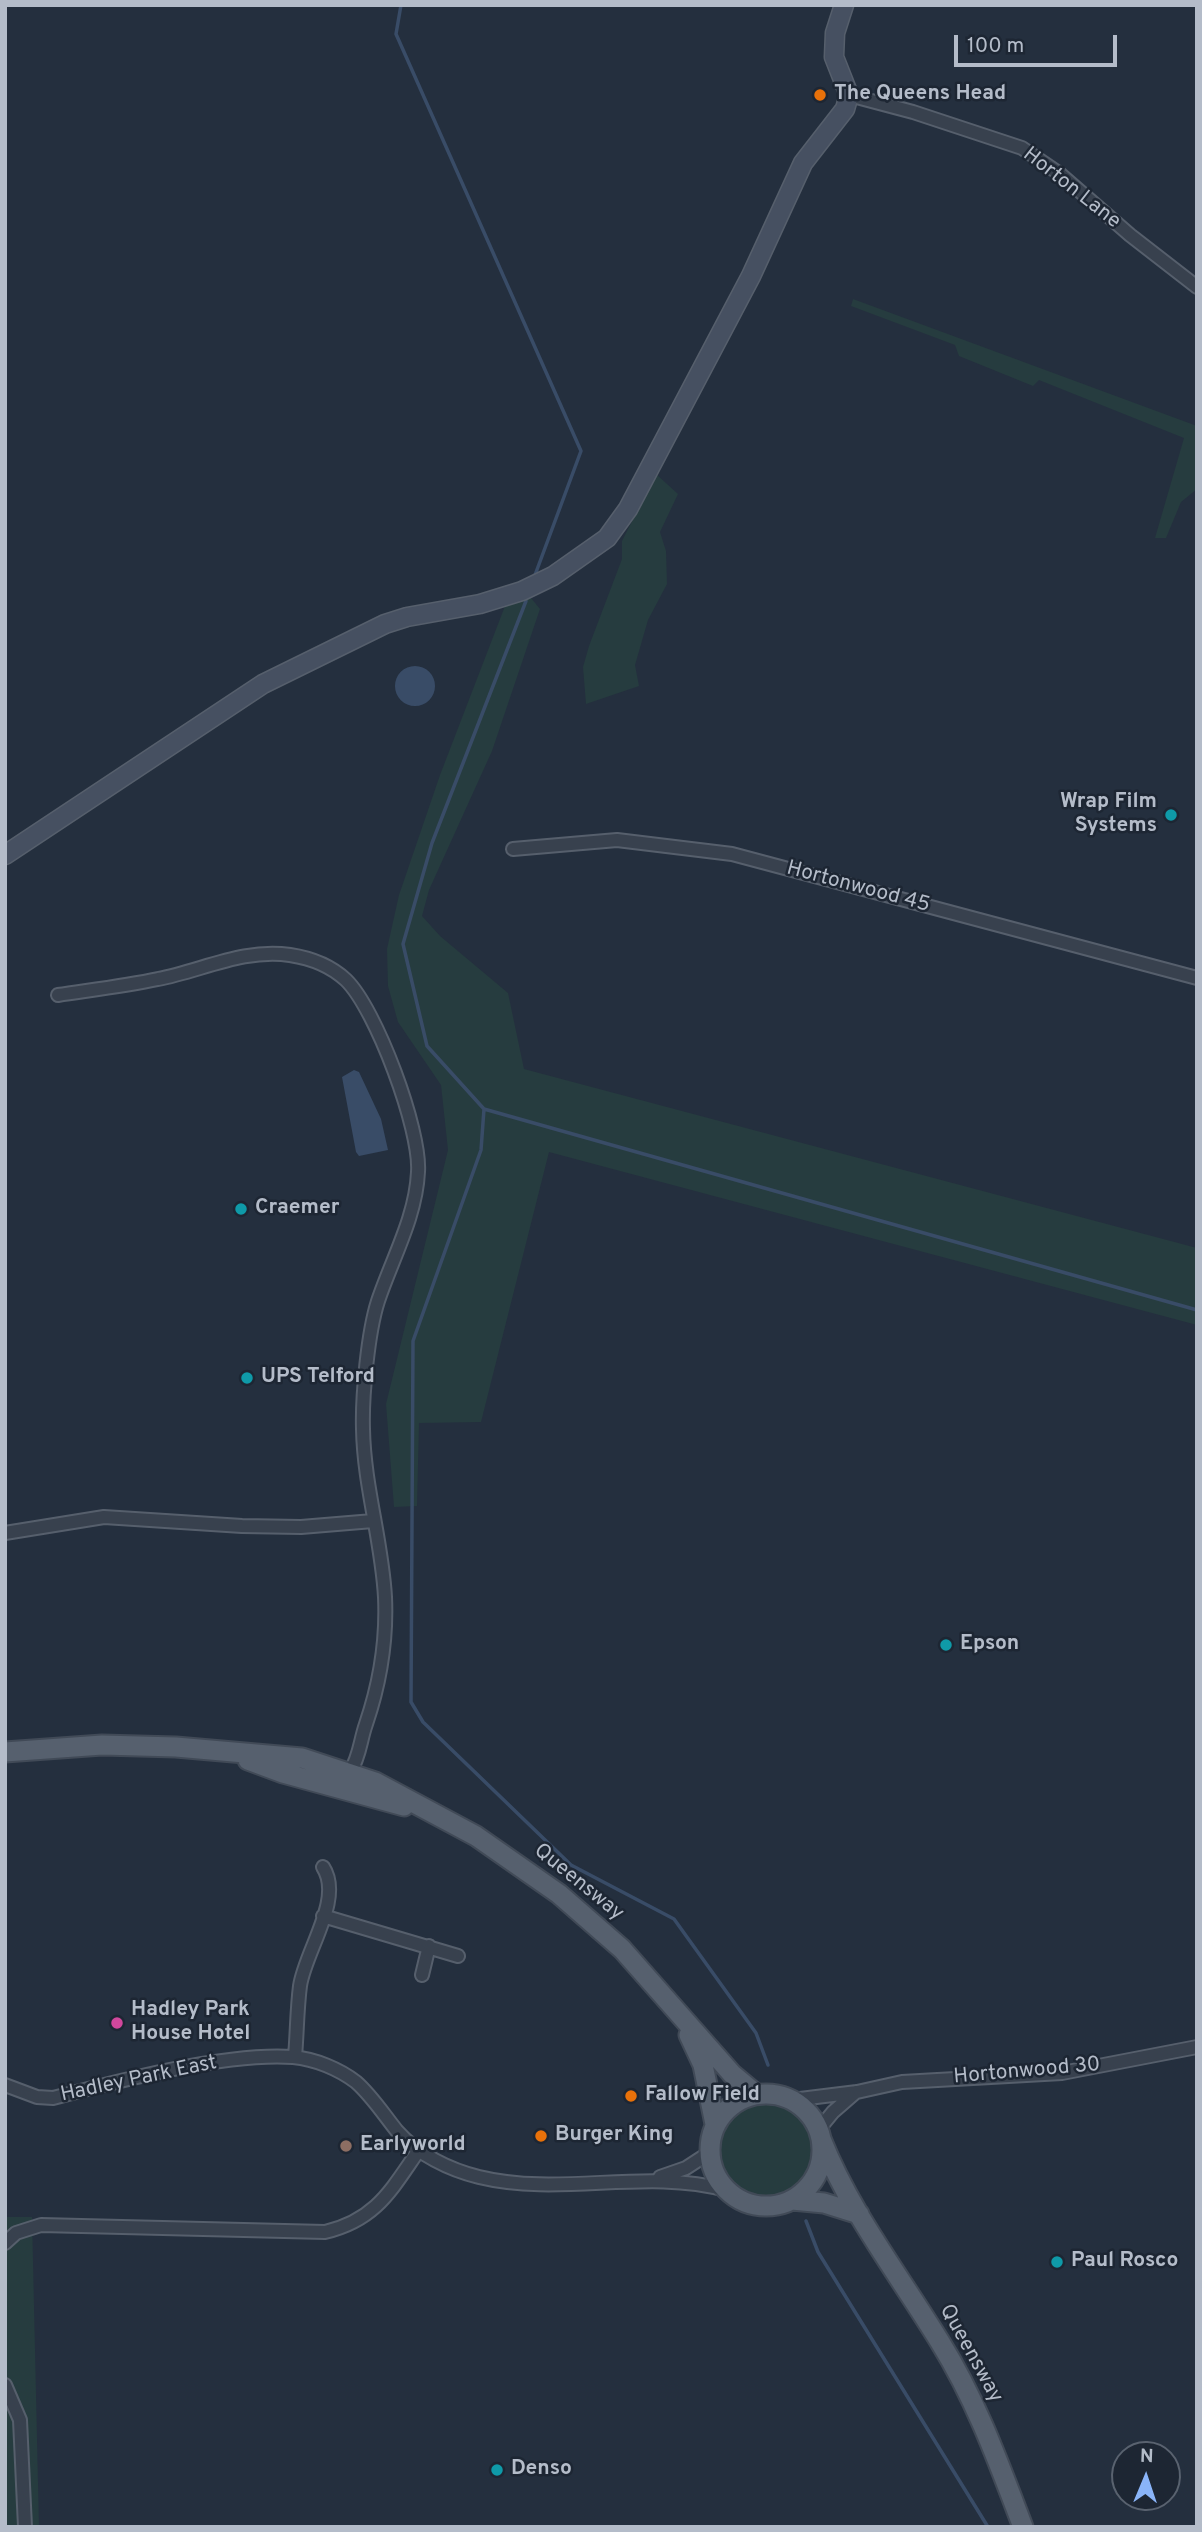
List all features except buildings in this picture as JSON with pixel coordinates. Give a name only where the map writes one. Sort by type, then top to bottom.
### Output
[{"type":"main road","name":"Queensway","points":[[5,1752],[102,1745],[228,1752],[284,1773],[347,1781],[430,1812],[477,1836],[559,1894],[622,1949],[732,2074],[756,2094]]},
{"type":"main road","name":"Queensway","points":[[679,2013],[703,2065],[715,2124]]},
{"type":"main road","points":[[756,2094],[775,2094],[792,2100],[803,2107],[820,2134],[821,2163],[811,2185],[792,2200],[778,2205],[754,2205],[726,2190],[717,2179],[709,2153],[715,2124],[726,2110],[740,2100],[756,2094]]},
{"type":"main road","name":"Queensway","points":[[820,2134],[833,2169],[859,2214],[942,2344],[984,2426],[1023,2527]]},
{"type":"main road","points":[[792,2200],[824,2203],[859,2214]]},
{"type":"street","points":[[5,855],[274,678],[385,624],[407,617],[480,604],[522,591],[553,576],[607,538],[628,509],[704,367],[751,276],[782,202],[803,163],[845,109],[849,94],[834,57],[835,33],[844,5]]},
{"type":"street","name":"Horton Lane","points":[[849,94],[1022,148],[1060,174],[1155,256],[1197,287]]},
{"type":"street","name":"Hortonwood 45","points":[[513,849],[617,840],[732,854],[1197,978]]},
{"type":"street","points":[[58,995],[160,979],[232,959],[272,954],[290,955],[329,967],[360,996],[413,1125],[418,1172],[410,1215],[377,1303],[367,1372],[363,1428],[373,1521],[385,1595],[385,1641],[375,1696],[363,1735],[350,1753],[347,1781]]},
{"type":"street","points":[[5,1534],[104,1517],[254,1527],[301,1527],[373,1521]]},
{"type":"street","points":[[295,2057],[300,1984],[323,1916],[330,1882],[323,1867]]},
{"type":"street","points":[[323,1916],[458,1956]]},
{"type":"street","points":[[422,1975],[429,1947]]},
{"type":"street","name":"Hortonwood 30","points":[[792,2100],[857,2092],[902,2082],[1062,2073],[1197,2047]]},
{"type":"street","name":"Hadley Park East","points":[[5,2085],[37,2097],[53,2098],[249,2058],[295,2057],[337,2070],[356,2083],[400,2134],[419,2150],[451,2168],[498,2180],[563,2186],[653,2180],[697,2182],[726,2190]]},
{"type":"street","name":"Hortonwood 30","points":[[820,2134],[832,2112],[857,2092]]},
{"type":"street","points":[[5,2243],[16,2233],[41,2225],[325,2231],[362,2219],[379,2204],[419,2150]]},
{"type":"street","name":"Hadley Park East","points":[[653,2180],[686,2168],[709,2153]]},
{"type":"street","points":[[5,2385],[20,2420],[25,2527]]},
{"type":"green space","points":[[853,299],[1197,426],[1197,489],[1181,502],[1166,538],[1155,538],[1184,438],[1039,380],[1033,386],[959,356],[955,345],[851,306]]},
{"type":"green space","points":[[656,474],[678,494],[660,532],[666,551],[667,584],[648,620],[635,665],[639,686],[586,704],[583,667],[589,646],[622,559],[622,541]]},
{"type":"green space","points":[[531,598],[540,609],[492,751],[429,890],[422,916],[440,936],[508,993],[524,1069],[1197,1248],[1197,1325],[549,1152],[481,1422],[419,1423],[417,1506],[394,1507],[386,1404],[448,1150],[441,1085],[398,1022],[388,986],[387,949],[399,895],[440,775],[505,606]]},
{"type":"green space","points":[[765,2103],[783,2107],[798,2117],[808,2132],[812,2150],[808,2168],[798,2183],[783,2193],[765,2197],[747,2193],[732,2183],[722,2168],[718,2150],[722,2132],[732,2117],[747,2107]]},
{"type":"green space","points":[[5,2217],[32,2217],[39,2527],[5,2527]]},
{"type":"water","points":[[415,666],[429,672],[435,686],[429,700],[415,706],[401,700],[395,686],[401,672]]},
{"type":"water","points":[[354,1070],[359,1072],[381,1119],[388,1150],[359,1156],[356,1152],[342,1077]]},
{"type":"waterway","points":[[401,5],[396,34],[581,451],[535,575]]},
{"type":"waterway","points":[[526,601],[432,843],[403,944],[427,1046],[484,1109],[1197,1310]]},
{"type":"waterway","points":[[484,1109],[481,1150],[413,1341],[411,1702],[423,1722],[571,1865],[674,1919],[756,2033],[768,2065]]},
{"type":"waterway","points":[[806,2221],[818,2252],[988,2527]]},
{"type":"place","name":"The Queens Head","points":[[820,95]]},
{"type":"place","name":"Wrap Film Systems","points":[[1171,815]]},
{"type":"place","name":"Craemer","points":[[241,1209]]},
{"type":"place","name":"UPS Telford","points":[[247,1378]]},
{"type":"place","name":"Epson","points":[[946,1645]]},
{"type":"place","name":"Hadley Park House Hotel","points":[[117,2023]]},
{"type":"place","name":"Fallow Field","points":[[631,2096]]},
{"type":"place","name":"Burger King","points":[[541,2136]]},
{"type":"place","name":"Earlyworld","points":[[346,2146]]},
{"type":"place","name":"Paul Rosco","points":[[1057,2262]]},
{"type":"place","name":"Denso","points":[[497,2470]]}]
